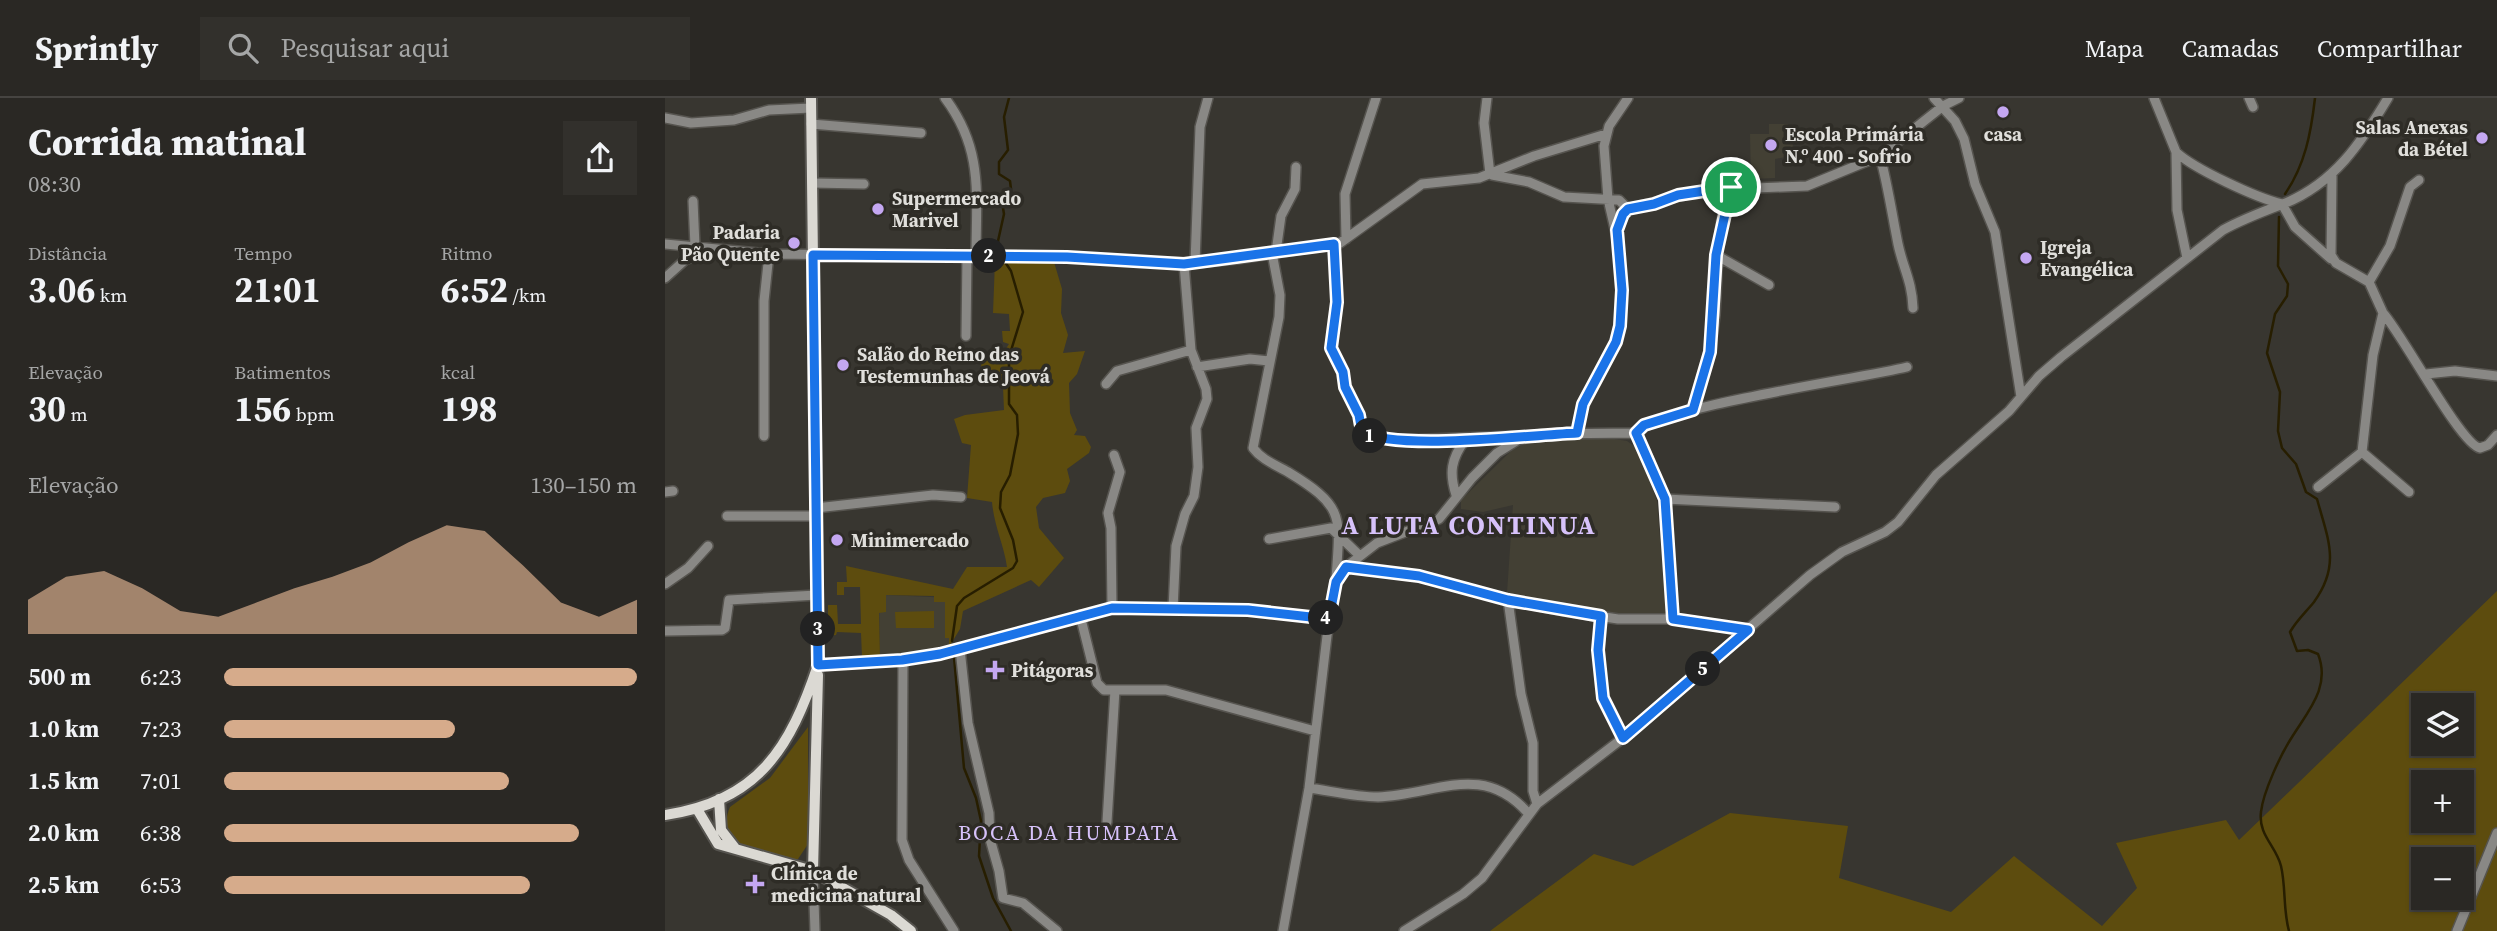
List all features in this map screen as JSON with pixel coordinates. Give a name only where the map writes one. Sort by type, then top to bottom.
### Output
[{"type":"main road","points":[[811,103],[818,665],[813,871]]},
{"type":"main road","points":[[665,815],[697,809],[719,799],[750,781],[776,757],[800,717],[818,665]]},
{"type":"main road","points":[[719,799],[721,830],[735,848]]},
{"type":"main road","points":[[697,809],[719,844],[813,871],[891,915],[911,931]]},
{"type":"street","points":[[945,98],[967,133],[978,182],[966,336]]},
{"type":"street","points":[[1195,263],[1200,127],[1208,98]]},
{"type":"street","points":[[1346,239],[1345,194],[1375,98]]},
{"type":"street","points":[[1487,98],[1484,123],[1490,174]]},
{"type":"street","points":[[1577,433],[1583,404],[1616,342],[1620,326],[1622,290],[1617,238],[1608,199],[1606,134],[1628,98]]},
{"type":"street","points":[[1934,98],[1943,106],[1964,139],[1975,184],[1995,232],[2021,397]]},
{"type":"street","points":[[1617,238],[1619,222],[1628,209],[1654,204],[1678,195],[1731,187],[1807,186],[1880,156],[1943,106],[1959,98]]},
{"type":"street","points":[[2154,98],[2176,152],[2177,210],[2187,258]]},
{"type":"street","points":[[1403,931],[1482,878],[1537,804],[1623,738],[1829,560],[1885,532],[1898,522],[1935,475],[2061,357],[2187,258],[2251,214],[2282,204],[2332,176],[2362,141],[2388,98]]},
{"type":"street","points":[[665,118],[691,123],[734,120],[769,110],[811,103]]},
{"type":"street","points":[[811,124],[922,132]]},
{"type":"street","points":[[665,244],[769,254],[972,256],[1195,263],[1334,244],[1346,239],[1422,184],[1490,174],[1534,156],[1606,134]]},
{"type":"street","points":[[2176,152],[2185,161],[2255,197],[2282,204],[2295,227],[2336,263],[2369,282],[2383,313],[2426,374],[2454,422],[2474,447],[2488,445],[2497,435]]},
{"type":"street","points":[[1880,156],[1894,208],[1898,245],[1912,282],[1913,308]]},
{"type":"street","points":[[1283,931],[1308,788],[1336,582],[1339,533],[1337,512],[1333,506],[1291,474],[1258,455],[1253,448],[1280,295],[1274,252],[1282,216],[1295,189],[1296,167]]},
{"type":"street","points":[[1490,174],[1529,182],[1564,197],[1619,200],[1628,209]]},
{"type":"street","points":[[2332,176],[2329,248],[2336,263]]},
{"type":"street","points":[[2369,282],[2390,246],[2410,187],[2419,180]]},
{"type":"street","points":[[812,183],[864,184]]},
{"type":"street","points":[[1693,410],[1713,334],[1716,255],[1731,187]]},
{"type":"street","points":[[693,201],[695,246]]},
{"type":"street","points":[[1334,244],[1337,302],[1331,348],[1343,372],[1345,387],[1359,415],[1362,432],[1379,439],[1465,440],[1577,433],[1636,433],[1644,425],[1693,410],[1907,367]]},
{"type":"street","points":[[665,278],[685,260],[712,248]]},
{"type":"street","points":[[764,436],[764,301],[769,254]]},
{"type":"street","points":[[1716,255],[1769,285]]},
{"type":"street","points":[[1173,609],[1176,546],[1185,514],[1194,496],[1198,467],[1196,428],[1207,399],[1191,349],[1184,264]]},
{"type":"street","points":[[2318,487],[2362,452],[2373,355],[2383,313]]},
{"type":"street","points":[[1106,384],[1117,370],[1191,349]]},
{"type":"street","points":[[1197,367],[1250,359],[1269,360]]},
{"type":"street","points":[[2426,374],[2455,371],[2497,376]]},
{"type":"street","points":[[1636,433],[1665,499],[1673,619]]},
{"type":"street","points":[[1336,582],[1346,567],[1377,543],[1439,519],[1456,495],[1497,453],[1530,436]]},
{"type":"street","points":[[1456,495],[1450,476],[1454,454],[1465,440]]},
{"type":"street","points":[[2362,452],[2409,492]]},
{"type":"street","points":[[1112,608],[1111,528],[1108,513],[1119,472],[1114,455]]},
{"type":"street","points":[[727,516],[816,512],[933,495],[961,497]]},
{"type":"street","points":[[1665,499],[1835,507]]},
{"type":"street","points":[[1269,539],[1331,528],[1359,555]]},
{"type":"street","points":[[665,584],[688,568],[708,546]]},
{"type":"street","points":[[1346,567],[1419,576],[1508,600],[1601,616],[1673,619],[1748,630]]},
{"type":"street","points":[[665,631],[722,630],[726,622],[727,604],[733,599],[817,595]]},
{"type":"street","points":[[1508,600],[1521,694],[1533,743],[1533,791],[1537,804]]},
{"type":"street","points":[[818,665],[903,660],[960,649],[1112,608],[1248,610],[1329,619]]},
{"type":"street","points":[[1080,615],[1097,682],[1104,690],[1166,690],[1244,714],[1315,731]]},
{"type":"street","points":[[1601,616],[1598,650],[1603,698],[1623,738]]},
{"type":"street","points":[[960,649],[968,723],[989,813],[990,839],[1003,898],[1023,903],[1057,931]]},
{"type":"street","points":[[903,660],[902,840],[909,860],[954,931]]},
{"type":"street","points":[[1107,822],[1115,690]]},
{"type":"street","points":[[1308,788],[1374,797],[1399,796],[1446,786],[1494,786],[1515,797],[1528,813]]},
{"type":"street","points":[[2457,931],[2497,833]]},
{"type":"street","points":[[813,871],[815,931]]},
{"type":"shaded area","name":"Escola Primária N.º 400 - Sofrio","points":[[1769,124],[1788,124],[1795,155],[1775,159],[1775,178],[1751,179],[1750,134],[1769,134]]},
{"type":"shaded area","points":[[995,261],[1054,262],[1062,289],[1061,313],[1068,335],[1063,353],[1085,351],[1077,374],[1069,383],[1070,413],[1077,430],[1074,435],[1085,436],[1091,447],[1089,453],[1067,469],[1070,481],[1065,493],[1043,498],[1036,507],[1039,528],[1064,558],[1039,587],[1031,580],[963,611],[960,629],[949,647],[949,638],[945,638],[945,602],[934,602],[934,596],[886,595],[886,612],[879,613],[880,657],[862,657],[861,633],[837,632],[836,635],[828,636],[828,605],[837,605],[838,624],[861,624],[860,587],[844,587],[844,595],[837,595],[837,582],[847,582],[846,566],[953,589],[967,567],[1007,567],[992,502],[967,498],[971,445],[962,443],[954,419],[1004,410],[1003,387],[982,379],[981,361],[999,359],[1009,344],[1003,342],[1002,331],[1010,331],[1009,314],[993,313]]},
{"type":"shaded area","points":[[1609,438],[1627,441],[1637,448],[1657,501],[1666,616],[1616,614],[1507,593],[1513,505],[1483,512],[1461,509],[1461,500],[1511,451],[1530,441]]},
{"type":"shaded area","points":[[2497,591],[2497,931],[1490,931],[1594,854],[1633,866],[1730,813],[1848,826],[1839,878],[1951,912],[2014,856],[2102,926],[2137,888],[2116,843],[2226,820],[2239,840]]},
{"type":"shaded area","points":[[886,595],[953,598],[949,647],[880,657],[879,598]]},
{"type":"shaded area","points":[[934,611],[934,628],[896,628],[895,612]]},
{"type":"shaded area","points":[[808,727],[808,844],[798,859],[790,861],[744,846],[729,831],[727,820],[730,807],[770,778]]},
{"type":"waterway","points":[[952,641],[957,606],[964,598],[1013,568],[1017,561],[1013,540],[1000,508],[1001,492],[1010,475],[1018,434],[1017,415],[1009,404],[1009,357],[1023,312],[1011,271],[1001,256],[998,241],[1004,214],[1002,202],[1011,189],[1010,181],[999,174],[999,162],[1008,150],[1004,117],[1009,98]]},
{"type":"waterway","points":[[2285,194],[2298,172],[2306,148],[2315,98]]},
{"type":"waterway","points":[[2279,217],[2278,266],[2288,284],[2287,296],[2275,314],[2267,353],[2280,392],[2278,431],[2282,448],[2296,464],[2306,492],[2317,499],[2330,552],[2330,564],[2322,589],[2290,632],[2297,651],[2308,650],[2318,654],[2322,677],[2320,688],[2278,763],[2265,794],[2261,812],[2262,827],[2281,866],[2289,931]]},
{"type":"waterway","points":[[954,657],[964,768],[976,798],[981,821],[979,856],[993,898],[1011,931]]},
{"type":"place","name":"casa","points":[[2003,112]]},
{"type":"place","name":"Salas Anexas da Bétel","points":[[2482,138]]},
{"type":"place","name":"Escola Primária N.º 400 - Sofrio","points":[[1771,145]]},
{"type":"place","name":"Supermercado Marivel","points":[[878,209]]},
{"type":"place","name":"Padaria Pão Quente","points":[[794,243]]},
{"type":"place","name":"Igreja Evangélica","points":[[2026,258]]},
{"type":"place","name":"Salão do Reino das Testemunhas de Jeová","points":[[843,365]]},
{"type":"place","name":"Minimercado","points":[[837,540]]},
{"type":"place","name":"Pitágoras","points":[[995,670]]},
{"type":"place","name":"Clínica de medicina natural","points":[[755,884]]},
{"type":"district","name":"A LUTA CONTINUA","points":[[1469,525]]},
{"type":"district","name":"BOCA DA HUMPATA","points":[[1069,833]]},
{"type":"route","points":[[1731,187],[1716,255],[1715,314],[1710,352],[1693,410],[1644,425],[1636,433],[1665,499],[1673,619],[1748,630],[1623,738],[1603,698],[1598,650],[1601,616],[1538,607],[1419,576],[1346,567],[1336,582],[1329,619],[1248,610],[1112,608],[940,654],[902,660],[818,665],[813,255],[1067,257],[1184,264],[1334,244],[1338,296],[1331,348],[1335,362],[1343,372],[1345,387],[1359,415],[1362,432],[1379,439],[1399,440],[1465,440],[1577,433],[1583,404],[1616,342],[1620,326],[1622,290],[1617,230],[1623,214],[1628,209],[1654,204],[1678,195],[1731,187]]}]
